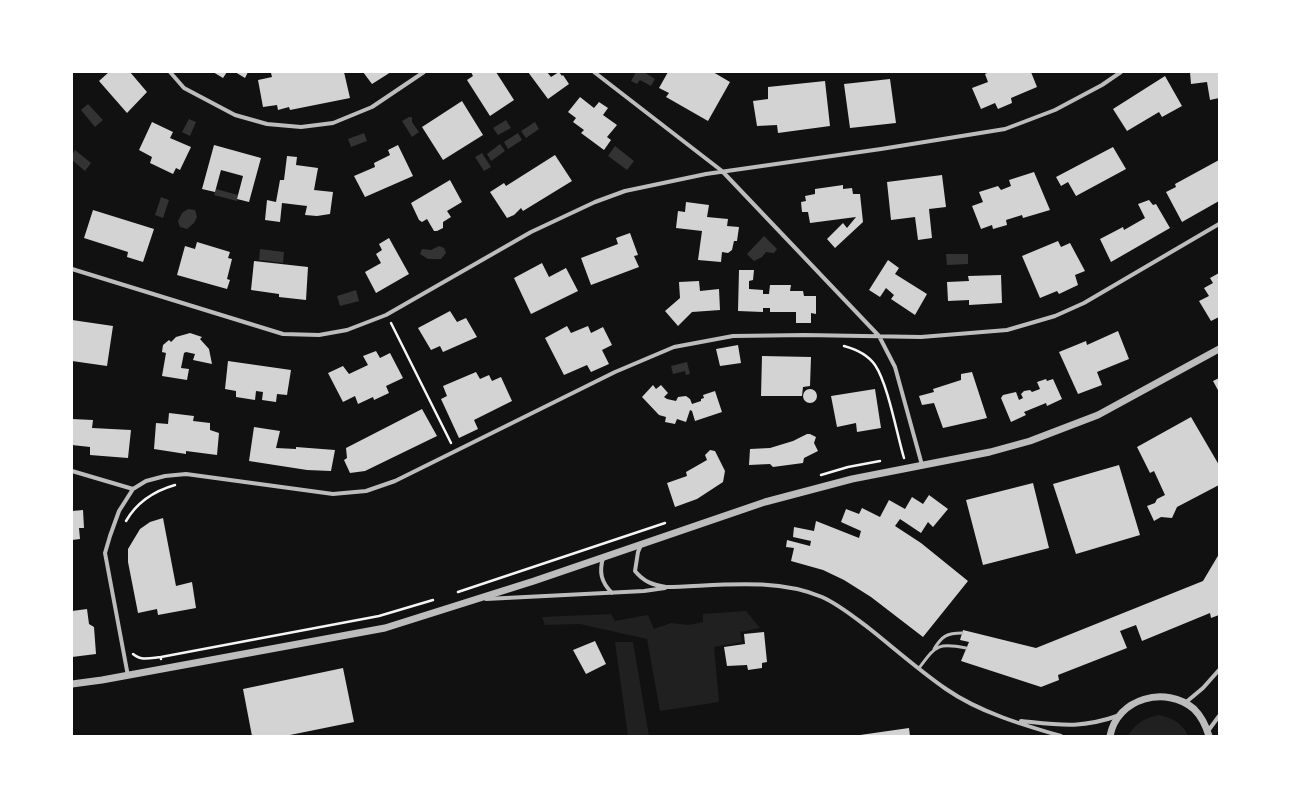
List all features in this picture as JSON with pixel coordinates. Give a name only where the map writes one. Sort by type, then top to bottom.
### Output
[{"type":"street","points":[[170,72],[184,88],[235,115],[267,124],[301,127],[333,123],[372,107],[424,72]]},
{"type":"street","points":[[594,72],[722,171],[879,336],[895,367],[922,465]]},
{"type":"street","points":[[72,269],[283,334],[318,335],[340,331],[386,315],[531,232],[595,202],[625,191],[722,171],[881,149],[1004,129],[1055,110],[1102,85],[1121,72]]},
{"type":"street","points":[[128,676],[105,554],[119,511],[133,489],[146,481],[165,476],[186,474],[333,494],[366,491],[395,481],[615,372],[674,347],[733,336],[921,337],[974,334],[1007,330],[1055,316],[1084,303],[1219,224]]},
{"type":"street","points":[[72,684],[128,676],[385,628],[480,599],[765,502],[852,479],[990,452],[1067,428],[1098,415],[1219,349]]},
{"type":"street","points":[[72,471],[133,489]]},
{"type":"street","points":[[641,545],[638,552],[636,570],[647,582],[666,588]]},
{"type":"street","points":[[603,558],[600,571],[602,580],[612,592]]},
{"type":"street","points":[[480,599],[612,592],[644,592],[666,588],[772,584],[794,589],[822,598],[845,610],[947,690],[976,705],[1012,720],[1061,736]]},
{"type":"street","points":[[1185,703],[1203,688],[1219,670]]},
{"type":"street","points":[[1012,720],[1070,726],[1101,722],[1120,714],[1133,703],[1149,697],[1167,697],[1185,703],[1201,718],[1208,734]]},
{"type":"street","points":[[1110,736],[1111,730],[1120,714]]},
{"type":"street","points":[[1208,734],[1219,716]]},
{"type":"lane","points":[[919,668],[940,639],[948,633],[962,633]]},
{"type":"lane","points":[[934,649],[948,644],[966,648]]},
{"type":"path","points":[[386,315],[455,451]]},
{"type":"path","points":[[842,345],[864,355],[875,365],[882,380],[904,459],[896,460]]},
{"type":"path","points":[[818,476],[848,467],[881,461]]},
{"type":"path","points":[[123,526],[137,505],[163,489],[182,485]]},
{"type":"path","points":[[456,593],[666,523]]},
{"type":"path","points":[[132,653],[138,658],[143,659],[161,657],[379,616],[434,600]]},
{"type":"path","points":[[161,657],[163,669]]},
{"type":"shaded area","points":[[636,72],[644,72],[655,79],[651,86],[640,80],[637,84],[631,81]]},
{"type":"shaded area","points":[[88,104],[103,120],[95,127],[81,110]]},
{"type":"shaded area","points":[[412,117],[412,122],[419,132],[412,137],[402,121]]},
{"type":"shaded area","points":[[189,119],[196,122],[190,136],[182,132]]},
{"type":"shaded area","points":[[506,120],[511,128],[498,135],[493,128]]},
{"type":"shaded area","points":[[535,122],[539,129],[526,138],[521,131]]},
{"type":"shaded area","points":[[364,133],[367,141],[351,147],[348,139]]},
{"type":"shaded area","points":[[518,133],[522,140],[508,149],[504,142]]},
{"type":"shaded area","points":[[500,144],[505,151],[491,161],[487,154]]},
{"type":"shaded area","points":[[615,146],[634,161],[627,170],[608,156]]},
{"type":"shaded area","points":[[75,150],[91,163],[85,171],[72,160],[72,155]]},
{"type":"shaded area","points":[[482,153],[491,167],[484,171],[475,157]]},
{"type":"shaded area","points":[[216,189],[238,195],[237,201],[214,195]]},
{"type":"shaded area","points":[[161,197],[169,200],[163,218],[155,215]]},
{"type":"shaded area","points":[[188,209],[195,210],[197,217],[194,223],[187,229],[180,227],[178,221],[182,213]]},
{"type":"shaded area","points":[[764,236],[777,249],[774,253],[766,252],[762,257],[754,261],[747,254]]},
{"type":"shaded area","points":[[439,246],[444,248],[446,253],[441,259],[428,259],[420,254],[422,249],[431,250]]},
{"type":"shaded area","points":[[260,249],[284,252],[283,263],[259,260]]},
{"type":"shaded area","points":[[946,254],[968,254],[968,264],[947,265]]},
{"type":"shaded area","points":[[356,290],[359,301],[340,306],[337,296]]},
{"type":"shaded area","points":[[687,362],[690,374],[686,375],[685,371],[673,374],[671,366]]},
{"type":"shaded area","points":[[746,611],[760,628],[740,632],[742,642],[714,647],[719,702],[660,711],[647,639],[580,624],[545,625],[542,617],[611,614],[615,621],[648,615],[654,629],[671,623],[688,625],[703,622],[703,614]]},
{"type":"shaded area","points":[[615,642],[633,642],[649,736],[628,736]]},
{"type":"shaded area","points":[[1159,715],[1180,724],[1188,736],[1128,736],[1137,724]]},
{"type":"building","points":[[109,72],[130,72],[147,92],[127,113],[99,81]]},
{"type":"building","points":[[213,72],[227,72],[223,78]]},
{"type":"building","points":[[235,72],[248,72],[245,78]]},
{"type":"building","points":[[344,72],[350,98],[290,110],[289,107],[278,110],[277,105],[263,107],[258,80],[272,77],[271,73]]},
{"type":"building","points":[[363,72],[391,72],[372,84]]},
{"type":"building","points":[[471,72],[496,72],[514,100],[490,116],[467,80],[473,76]]},
{"type":"building","points":[[528,72],[547,72],[551,77],[559,72],[569,84],[548,99]]},
{"type":"building","points":[[668,72],[713,72],[730,82],[708,121],[666,97],[669,93],[659,88]]},
{"type":"building","points":[[989,72],[1031,72],[1037,87],[1011,98],[1012,103],[998,109],[995,103],[981,109],[972,88],[988,82],[985,74]]},
{"type":"building","points":[[1190,72],[1219,72],[1219,98],[1210,100],[1207,82],[1191,84]]},
{"type":"building","points":[[1165,76],[1182,106],[1162,117],[1159,112],[1127,131],[1113,109]]},
{"type":"building","points":[[890,79],[896,123],[850,128],[844,84]]},
{"type":"building","points":[[825,81],[830,126],[778,133],[777,125],[757,126],[753,101],[768,99],[768,87]]},
{"type":"building","points":[[580,97],[594,108],[599,102],[608,108],[603,115],[617,125],[607,137],[611,140],[604,150],[581,133],[584,130],[573,122],[576,118],[568,112]]},
{"type":"building","points":[[462,101],[483,135],[443,160],[422,127]]},
{"type":"building","points":[[152,122],[173,132],[170,138],[191,147],[180,170],[176,168],[173,174],[150,163],[152,157],[139,150]]},
{"type":"building","points":[[214,145],[261,158],[249,202],[237,199],[243,176],[221,170],[215,192],[202,189]]},
{"type":"building","points":[[398,145],[413,176],[365,197],[354,176],[375,167],[374,163],[390,155],[388,150]]},
{"type":"building","points":[[1113,147],[1126,169],[1076,196],[1068,182],[1061,186],[1056,177]]},
{"type":"building","points":[[555,155],[572,181],[523,211],[521,208],[514,215],[507,218],[490,192],[504,183],[506,186]]},
{"type":"building","points":[[287,156],[297,157],[296,165],[318,168],[314,190],[333,192],[330,214],[317,216],[305,215],[307,206],[282,203],[280,222],[265,220],[267,200],[276,202],[280,180],[284,180]]},
{"type":"building","points":[[1219,160],[1219,201],[1182,222],[1166,192],[1176,187],[1175,184]]},
{"type":"building","points":[[1034,172],[1050,210],[1023,218],[1022,215],[1006,220],[1007,225],[993,229],[992,225],[981,229],[972,206],[983,202],[979,192],[998,186],[1001,190],[1011,186],[1009,180]]},
{"type":"building","points":[[942,175],[946,207],[929,209],[932,238],[918,240],[915,217],[891,220],[887,182]]},
{"type":"building","points":[[450,180],[462,202],[447,211],[451,217],[443,222],[443,228],[434,231],[427,219],[422,222],[419,220],[411,203]]},
{"type":"building","points":[[843,185],[843,189],[852,188],[853,194],[860,194],[863,222],[835,248],[827,239],[843,223],[847,228],[856,217],[810,223],[808,212],[802,212],[801,202],[806,201],[805,196],[815,194],[815,189]]},
{"type":"building","points":[[1149,200],[1153,205],[1156,204],[1170,228],[1111,262],[1100,239],[1123,227],[1124,230],[1145,218],[1138,204]]},
{"type":"building","points":[[686,202],[709,205],[707,217],[728,219],[727,226],[739,227],[737,241],[734,241],[732,250],[728,253],[722,252],[721,262],[698,260],[702,231],[676,228],[678,211],[685,212]]},
{"type":"building","points":[[93,210],[154,229],[143,262],[127,257],[128,252],[84,238]]},
{"type":"building","points":[[630,233],[638,255],[634,256],[639,267],[591,285],[581,258],[618,244],[616,238]]},
{"type":"building","points":[[389,238],[409,274],[376,293],[365,272],[381,263],[376,254],[382,250],[379,244]]},
{"type":"building","points":[[1058,241],[1061,247],[1070,243],[1085,271],[1075,275],[1078,285],[1059,294],[1057,291],[1040,298],[1022,256]]},
{"type":"building","points":[[197,242],[230,252],[228,258],[232,259],[227,279],[230,280],[227,289],[177,275],[185,246],[195,249]]},
{"type":"building","points":[[888,260],[899,268],[895,274],[927,294],[915,315],[891,299],[894,295],[886,288],[880,297],[869,290]]},
{"type":"building","points":[[254,261],[308,267],[306,300],[279,297],[279,294],[251,290]]},
{"type":"building","points":[[542,263],[549,277],[566,268],[578,291],[531,314],[514,278]]},
{"type":"building","points":[[739,270],[754,270],[753,280],[749,281],[749,289],[763,290],[763,294],[769,294],[770,285],[791,285],[790,291],[803,291],[804,296],[816,296],[816,314],[811,313],[811,323],[796,323],[796,312],[770,312],[770,308],[763,308],[763,312],[738,311]]},
{"type":"building","points":[[1219,273],[1219,317],[1211,321],[1199,301],[1209,296],[1204,288],[1213,283],[1210,278]]},
{"type":"building","points":[[1001,275],[1002,303],[969,305],[969,300],[948,301],[947,282],[969,281],[968,276]]},
{"type":"building","points":[[699,281],[700,291],[719,289],[720,310],[692,312],[678,326],[665,311],[680,298],[679,282]]},
{"type":"building","points":[[450,311],[457,322],[466,318],[477,337],[443,352],[440,346],[431,350],[418,328]]},
{"type":"building","points":[[72,320],[113,326],[107,366],[72,361]]},
{"type":"building","points":[[567,326],[571,333],[588,326],[591,333],[603,327],[612,345],[602,350],[609,364],[591,372],[587,365],[564,375],[545,338]]},
{"type":"building","points":[[1118,331],[1129,359],[1097,372],[1102,385],[1078,394],[1059,352],[1086,341],[1087,345]]},
{"type":"building","points":[[190,333],[202,337],[200,339],[209,349],[212,364],[193,360],[195,354],[186,352],[184,353],[181,368],[189,369],[187,380],[162,376],[166,353],[162,352],[163,345],[169,340],[171,342],[176,337]]},
{"type":"building","points":[[738,345],[741,363],[720,366],[716,349]]},
{"type":"building","points":[[376,351],[380,358],[390,353],[403,378],[386,386],[389,393],[374,400],[373,397],[358,404],[355,396],[343,402],[328,373],[343,366],[349,374],[368,365],[363,356]]},
{"type":"building","points":[[762,356],[811,357],[810,386],[803,387],[802,396],[761,396]]},
{"type":"building","points":[[228,361],[291,370],[287,395],[277,394],[276,402],[262,400],[263,392],[256,391],[255,400],[236,397],[236,391],[225,389]]},
{"type":"building","points":[[476,372],[480,379],[489,375],[492,381],[501,377],[512,401],[474,420],[478,429],[459,438],[441,399],[447,396],[443,386]]},
{"type":"building","points":[[972,372],[987,418],[943,428],[934,403],[922,405],[919,396],[934,392],[933,389],[961,380],[961,374]]},
{"type":"building","points":[[1219,378],[1219,392],[1213,381]]},
{"type":"building","points":[[1046,379],[1047,381],[1053,379],[1062,399],[1047,406],[1046,403],[1024,412],[1026,415],[1011,422],[1001,398],[1003,395],[1016,392],[1019,400],[1023,398],[1021,394],[1024,391],[1030,390],[1032,392],[1040,389],[1037,382]]},
{"type":"building","points":[[653,385],[656,389],[661,385],[668,393],[664,397],[667,399],[676,401],[678,397],[686,396],[690,399],[692,404],[701,401],[701,399],[704,398],[703,395],[715,391],[722,412],[695,421],[692,411],[690,410],[686,422],[677,419],[675,424],[665,422],[666,417],[659,415],[642,397]]},
{"type":"building","points":[[807,389],[813,389],[817,393],[817,399],[813,403],[807,403],[803,399],[803,393]]},
{"type":"building","points":[[875,389],[881,428],[857,432],[856,423],[837,427],[831,396]]},
{"type":"building","points":[[422,409],[437,436],[365,471],[350,473],[344,460],[347,458],[346,448]]},
{"type":"building","points":[[169,413],[194,416],[193,421],[210,423],[210,430],[219,433],[217,455],[186,451],[186,454],[154,449],[156,423],[168,424]]},
{"type":"building","points":[[1191,417],[1219,465],[1219,485],[1177,507],[1172,518],[1161,517],[1154,521],[1147,506],[1155,503],[1157,499],[1165,495],[1154,471],[1150,473],[1137,447]]},
{"type":"building","points":[[72,419],[93,420],[92,428],[131,430],[128,458],[90,455],[90,447],[72,445]]},
{"type":"building","points":[[254,427],[280,431],[276,448],[296,449],[296,447],[335,450],[331,471],[307,470],[249,461]]},
{"type":"building","points":[[807,434],[816,437],[814,443],[818,451],[804,458],[803,463],[773,467],[770,464],[749,465],[750,449],[770,448],[793,441]]},
{"type":"building","points":[[710,450],[715,451],[725,471],[723,482],[697,499],[675,507],[667,483],[687,476],[686,472],[707,460],[705,455]]},
{"type":"building","points":[[1119,465],[1140,535],[1076,554],[1053,484]]},
{"type":"building","points":[[1033,483],[1049,548],[983,565],[966,500]]},
{"type":"building","points":[[929,495],[948,509],[933,527],[928,522],[921,533],[900,519],[895,526],[921,543],[968,581],[923,637],[871,597],[844,580],[823,570],[791,561],[794,548],[786,547],[787,540],[810,546],[811,541],[793,537],[794,527],[814,531],[816,521],[859,538],[861,531],[841,522],[846,509],[859,514],[862,508],[880,517],[889,500],[905,509],[912,497],[923,504]]},
{"type":"building","points":[[83,510],[84,528],[79,528],[80,539],[72,540],[72,511]]},
{"type":"building","points":[[163,518],[176,586],[192,582],[196,608],[158,615],[157,609],[138,613],[128,562],[128,549],[140,529],[150,522]]},
{"type":"building","points":[[1219,554],[1219,615],[1211,618],[1210,613],[1142,641],[1136,625],[1120,631],[1127,648],[1058,675],[1059,680],[1041,687],[961,661],[969,642],[960,640],[963,630],[1036,648],[1203,581]]},
{"type":"building","points":[[87,609],[89,624],[94,627],[96,654],[72,657],[72,611]]},
{"type":"building","points":[[764,632],[767,662],[762,663],[762,668],[748,670],[747,665],[727,666],[724,647],[745,644],[744,634]]},
{"type":"building","points":[[595,641],[606,664],[586,674],[573,650]]},
{"type":"building","points":[[343,668],[354,722],[285,736],[252,736],[243,689]]},
{"type":"building","points":[[909,728],[910,736],[860,736],[860,735]]}]
